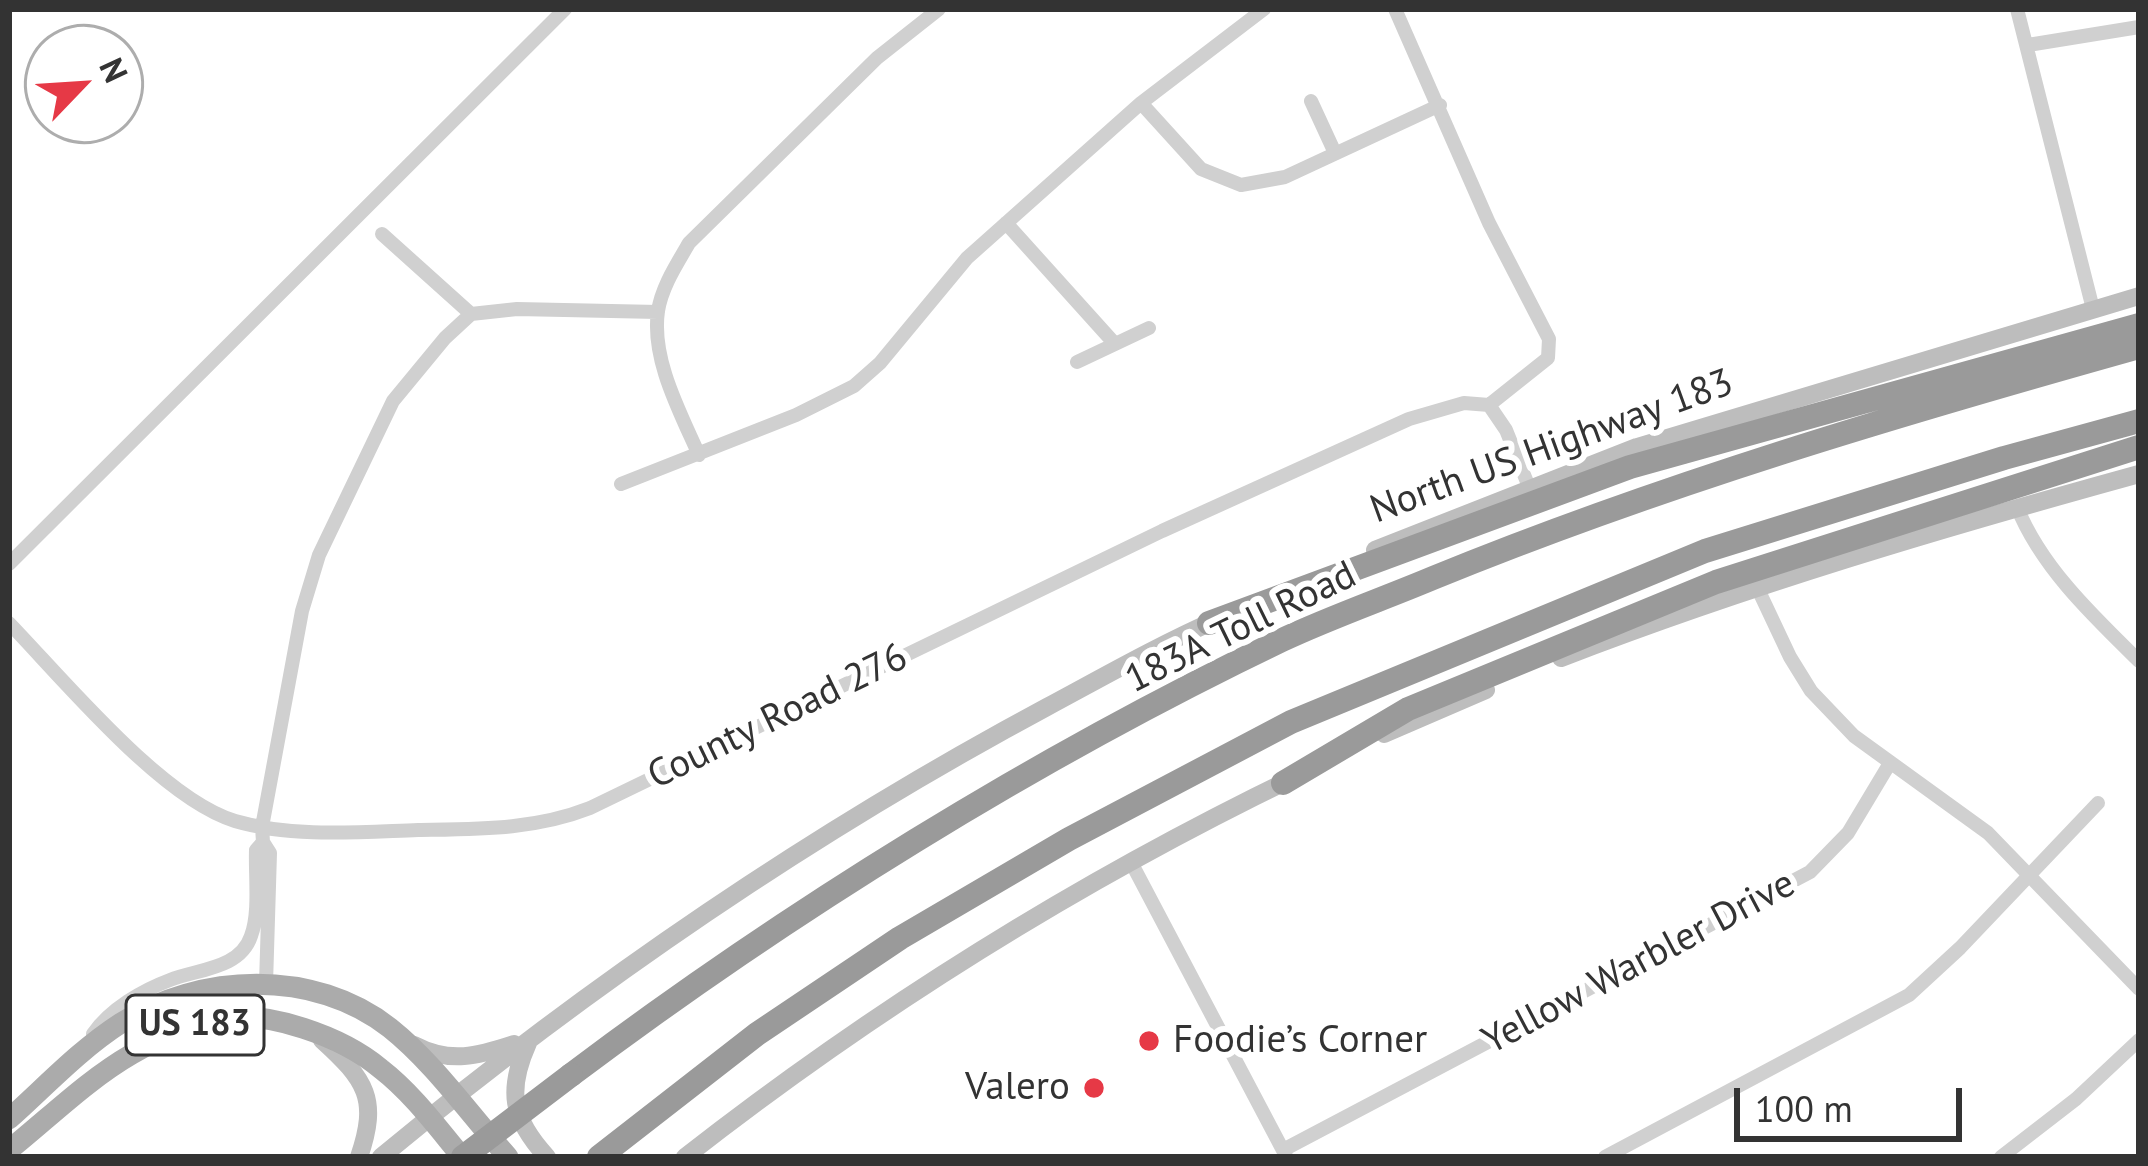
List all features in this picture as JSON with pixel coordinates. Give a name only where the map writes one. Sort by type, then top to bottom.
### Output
[{"type":"highway","points":[[1209,623],[1630,467],[2139,325]]},
{"type":"highway","name":"183A Toll Road","points":[[462,1157],[702,979],[837,891],[1053,761],[1283,640],[1692,479],[2139,347]]},
{"type":"highway","points":[[599,1157],[757,1034],[900,938],[1069,838],[1292,722],[1706,551],[2139,421]]},
{"type":"highway","points":[[1283,783],[1408,710],[1716,582],[2139,447]]},
{"type":"main road","name":"North US Highway 183","points":[[381,1157],[638,956],[890,795],[1209,623],[1529,487],[1762,408],[2139,296]]},
{"type":"main road","points":[[685,1157],[849,1035],[1132,864],[1283,783],[1527,671],[1757,586],[2139,474]]},
{"type":"main road","points":[[217,1019],[266,984]]},
{"type":"main road","name":"US 183","points":[[9,1119],[83,1051],[137,1014],[188,994],[266,984],[310,991],[378,1019],[402,1038],[508,1157]]},
{"type":"main road","name":"US 183","points":[[9,1150],[132,1054],[217,1019],[278,1023],[341,1042],[383,1070],[462,1157]]},
{"type":"main road","points":[[314,1033],[353,1069],[366,1092],[368,1128],[359,1157]]},
{"type":"main road","name":"US 183","points":[[402,1038],[432,1054],[469,1058],[530,1038]]},
{"type":"main road","points":[[530,1038],[513,1087],[517,1111],[547,1157]]},
{"type":"street","points":[[9,563],[564,9]]},
{"type":"street","points":[[699,454],[660,355],[658,312],[669,277],[689,243],[877,58],[939,9]]},
{"type":"street","points":[[621,484],[796,415],[854,386],[880,363],[967,258],[1141,103],[1264,9]]},
{"type":"street","points":[[1395,9],[1489,223],[1549,339],[1549,358],[1489,404],[1506,430],[1529,487]]},
{"type":"street","points":[[2017,9],[2093,309]]},
{"type":"street","points":[[2028,45],[2139,27]]},
{"type":"street","points":[[1311,101],[1335,153]]},
{"type":"street","points":[[1141,103],[1201,170],[1241,185],[1263,184],[1440,105]]},
{"type":"street","points":[[1006,223],[1115,344]]},
{"type":"street","points":[[382,234],[471,314]]},
{"type":"street","points":[[83,1051],[98,1027],[137,997],[172,979],[223,964],[243,950],[253,929],[256,850],[263,835],[302,610],[319,556],[393,401],[471,314],[517,309],[658,312]]},
{"type":"street","points":[[1077,362],[1149,328]]},
{"type":"street","name":"County Road 276","points":[[9,622],[176,791],[263,835],[553,823],[1162,531],[1409,419],[1464,403],[1489,404]]},
{"type":"street","points":[[2017,507],[2028,534],[2059,576],[2139,661]]},
{"type":"street","points":[[1757,586],[1811,691],[1853,736],[1988,833],[2139,989]]},
{"type":"street","name":"Yellow Warbler Drive","points":[[1285,1153],[1810,872],[1848,832],[1890,763]]},
{"type":"street","points":[[1605,1157],[1909,995],[2098,803]]},
{"type":"street","points":[[263,835],[270,853],[266,984]]},
{"type":"street","points":[[1132,864],[1285,1153]]},
{"type":"street","points":[[2002,1157],[2076,1100],[2139,1040]]},
{"type":"place","name":"Foodie’s Corner","points":[[1149,1041]]},
{"type":"place","name":"Valero","points":[[1094,1088]]}]
